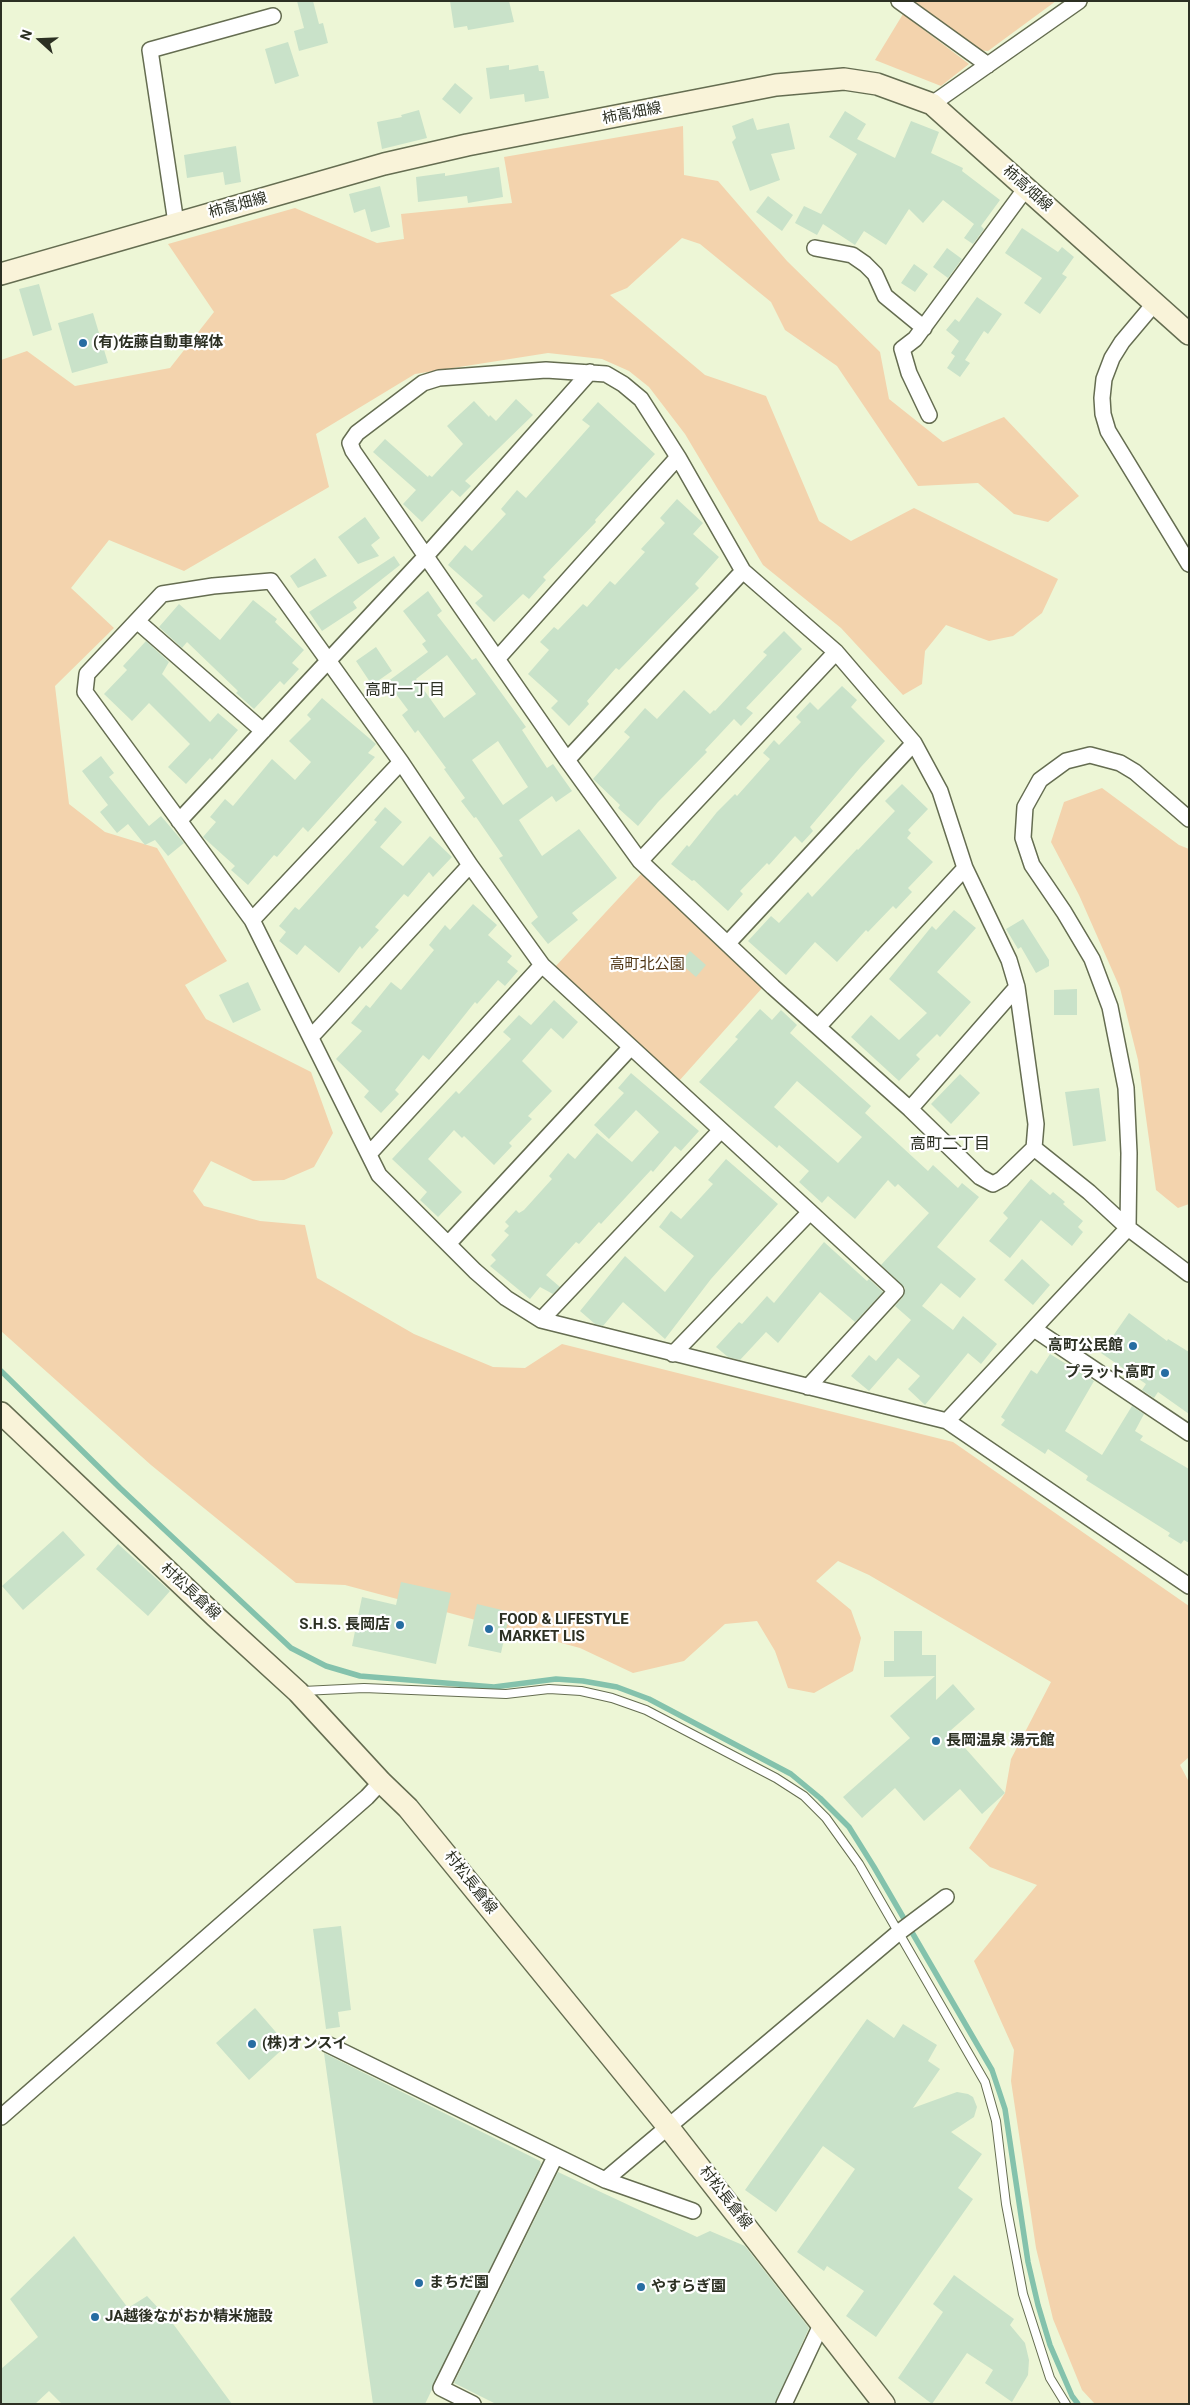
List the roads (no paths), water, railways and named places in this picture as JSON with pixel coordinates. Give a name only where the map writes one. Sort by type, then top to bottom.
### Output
[{"type":"main road","name":"柿高畑線","points":[[1,274],[384,164],[467,144],[776,85],[844,79],[877,84],[932,104],[1189,334]]},
{"type":"main road","name":"村松長倉線","points":[[1,1413],[298,1692],[381,1782],[408,1808],[459,1868],[528,1957],[669,2128],[884,2404]]},
{"type":"street","points":[[899,1],[988,65]]},
{"type":"street","points":[[932,104],[1079,1]]},
{"type":"street","points":[[176,223],[150,50],[273,16]]},
{"type":"street","points":[[929,415],[909,373],[902,349],[915,339],[924,328],[1026,188]]},
{"type":"street","points":[[815,248],[852,255],[865,264],[876,274],[885,296],[924,328]]},
{"type":"street","points":[[1154,304],[1122,342],[1112,358],[1104,379],[1103,414],[1108,431],[1189,564]]},
{"type":"street","points":[[546,370],[590,372],[606,374],[623,384],[640,399],[678,457],[743,571],[836,652],[914,743],[940,792],[965,868],[1009,960],[1017,986],[1036,1124],[1034,1148],[1002,1179],[993,1184],[980,1177],[910,1109],[818,1027],[640,861],[425,557],[353,451],[350,443],[358,433],[423,383],[439,378],[546,370]]},
{"type":"street","points":[[179,821],[425,557],[590,372]]},
{"type":"street","points":[[498,658],[678,457]]},
{"type":"street","points":[[567,760],[743,571]]},
{"type":"street","points":[[808,1387],[896,1291],[542,965],[470,865],[401,762],[271,581],[177,590],[162,594],[87,674],[85,692],[252,920],[379,1175],[448,1244],[506,1298],[541,1320],[947,1422],[1189,1586]]},
{"type":"street","points":[[137,621],[263,731]]},
{"type":"street","points":[[640,861],[836,652]]},
{"type":"street","points":[[728,943],[914,743]]},
{"type":"street","points":[[947,1422],[1128,1228],[1129,1153],[1126,1088],[1110,1007],[1092,959],[1064,912],[1032,865],[1023,838],[1025,807],[1040,780],[1066,761],[1090,755],[1120,763],[1135,772],[1189,819]]},
{"type":"street","points":[[252,920],[401,762]]},
{"type":"street","points":[[311,1037],[470,865]]},
{"type":"street","points":[[818,1027],[965,868]]},
{"type":"street","points":[[369,1154],[542,965]]},
{"type":"street","points":[[910,1109],[1017,986]]},
{"type":"street","points":[[448,1244],[631,1047]]},
{"type":"street","points":[[541,1320],[721,1130]]},
{"type":"street","points":[[1034,1148],[1089,1192],[1128,1228],[1189,1274]]},
{"type":"street","points":[[673,1354],[810,1212]]},
{"type":"street","points":[[1034,1329],[1189,1433]]},
{"type":"street","points":[[1,2117],[367,1797],[381,1782]]},
{"type":"street","points":[[605,2180],[898,1933],[946,1897]]},
{"type":"street","points":[[327,2044],[605,2180],[693,2211]]},
{"type":"street","points":[[473,2404],[441,2388],[555,2157]]},
{"type":"street","points":[[784,2404],[822,2323]]},
{"type":"lane","points":[[298,1692],[364,1688],[506,1694],[549,1689],[589,1693],[646,1710],[776,1778],[804,1796],[826,1818],[860,1864],[985,2082],[996,2121],[1006,2204],[1023,2294],[1050,2378],[1066,2404]]},
{"type":"waterway","points":[[1,1371],[120,1488],[291,1648],[326,1666],[360,1676],[494,1687],[556,1679],[583,1681],[617,1687],[649,1699],[791,1774],[820,1798],[849,1827],[992,2070],[1005,2109],[1028,2262],[1038,2305],[1050,2345],[1072,2396],[1078,2404]]},
{"type":"place","name":"(有)佐藤自動車解体","points":[[83,343]]},
{"type":"place","name":"高町公民館","points":[[1133,1346]]},
{"type":"place","name":"プラット高町","points":[[1165,1373]]},
{"type":"place","name":"S.H.S. 長岡店","points":[[400,1625]]},
{"type":"place","name":"FOOD & LIFESTYLE MARKET LIS","points":[[489,1629]]},
{"type":"place","name":"長岡温泉 湯元館","points":[[936,1741]]},
{"type":"place","name":"(株)オンスイ","points":[[252,2044]]},
{"type":"place","name":"まちだ園","points":[[419,2283]]},
{"type":"place","name":"やすらぎ園","points":[[641,2287]]},
{"type":"place","name":"JA越後ながおか精米施設","points":[[95,2317]]},
{"type":"district","name":"高町一丁目","points":[[405,691]]},
{"type":"district","name":"高町二丁目","points":[[950,1145]]},
{"type":"park label","name":"高町北公園","points":[[647,965]]}]
